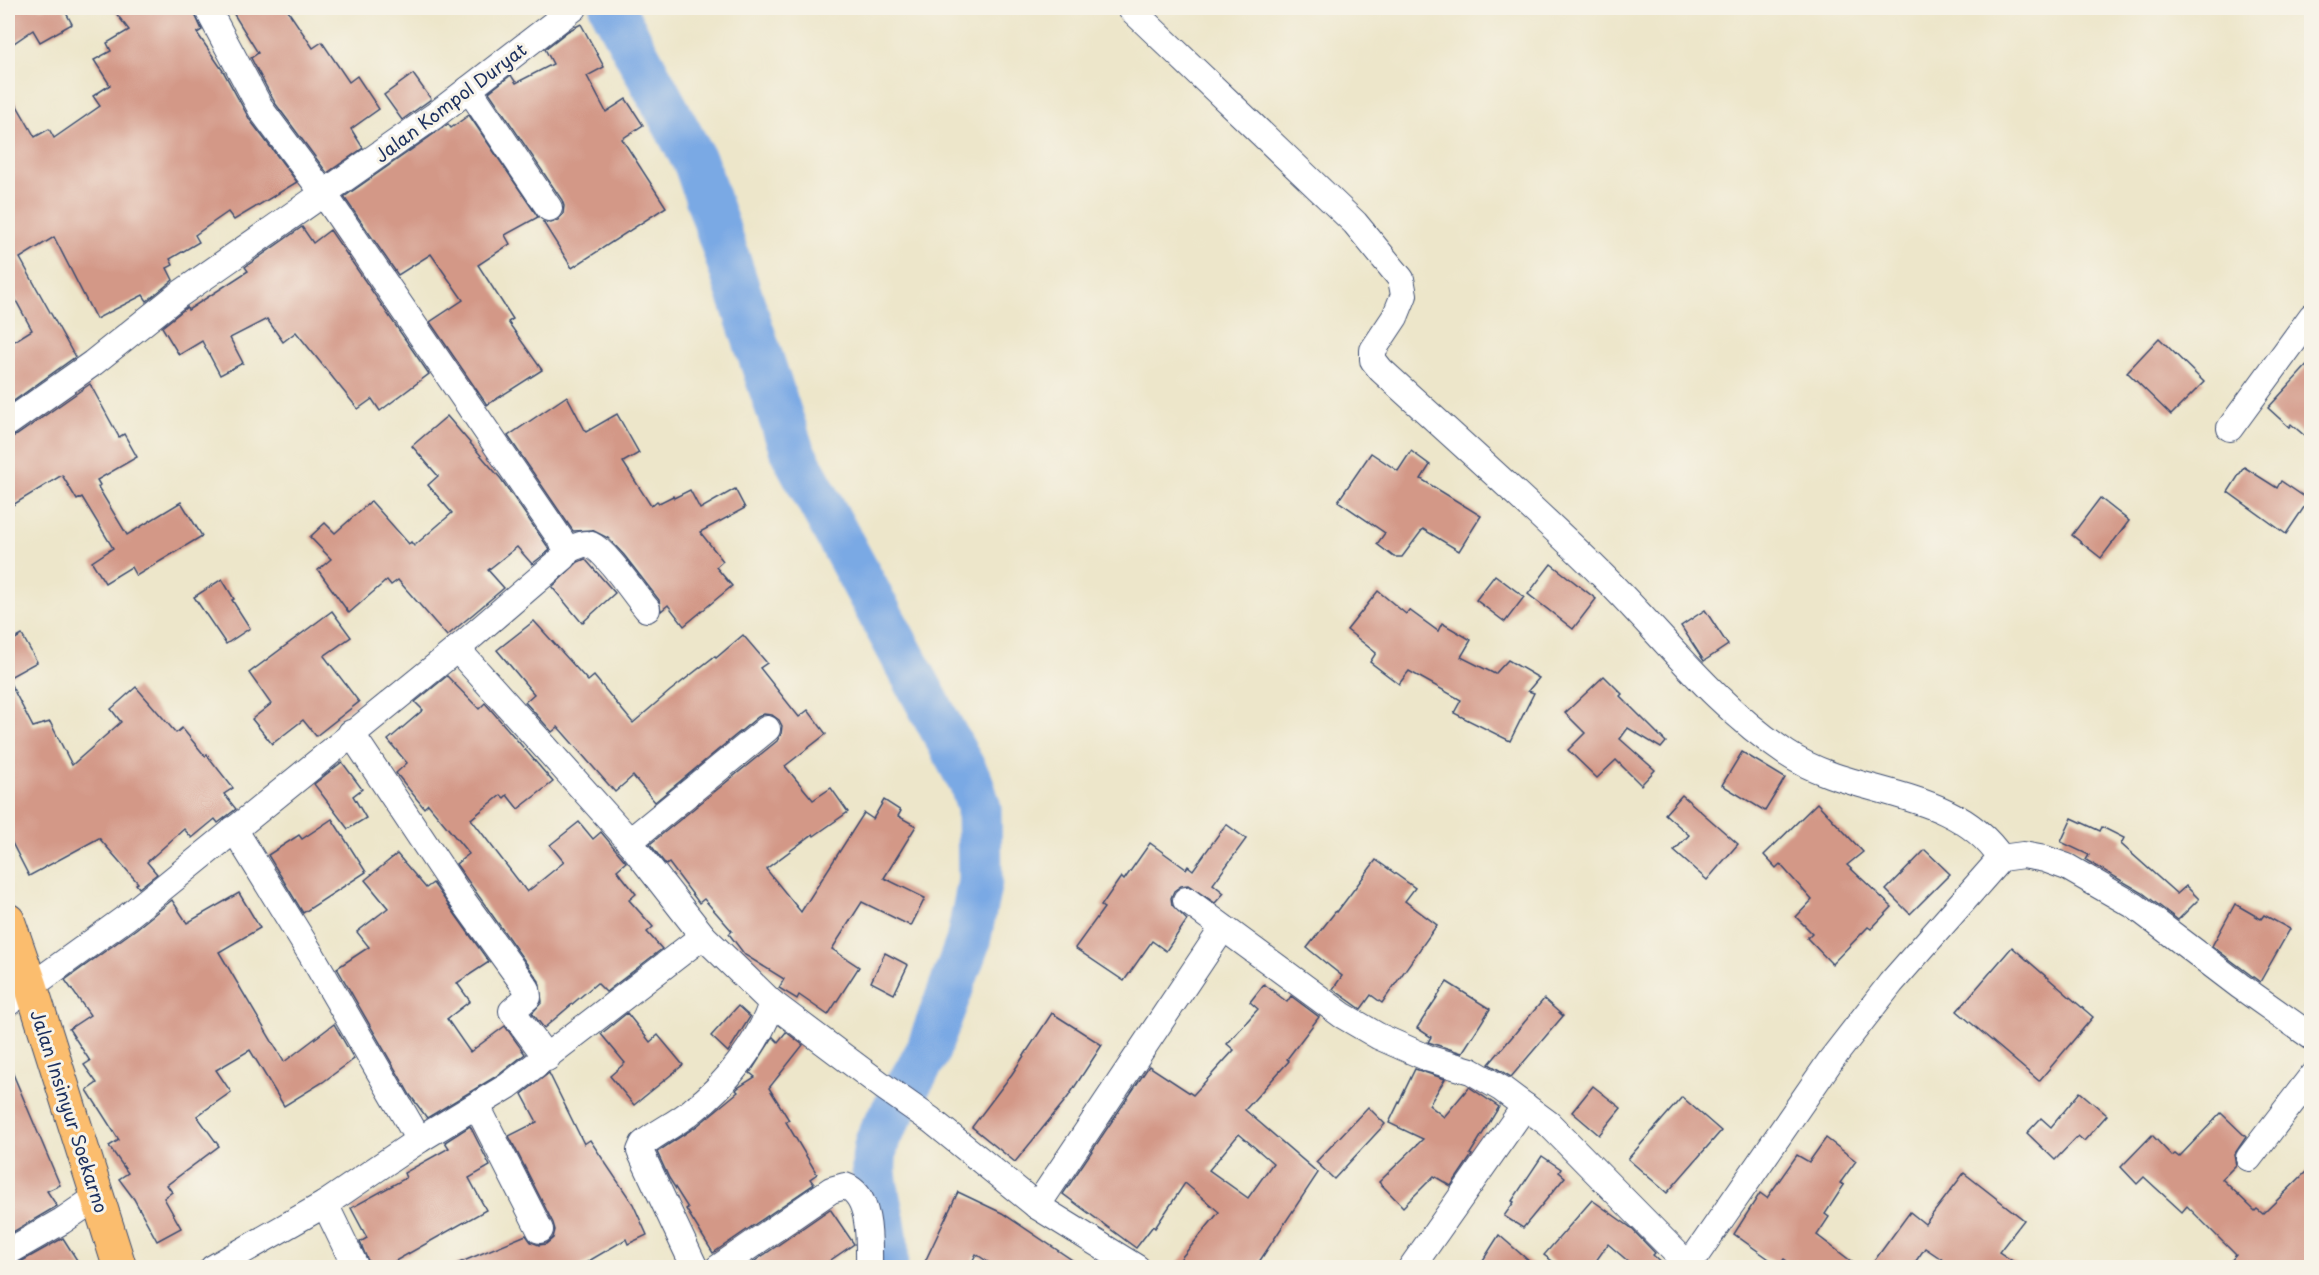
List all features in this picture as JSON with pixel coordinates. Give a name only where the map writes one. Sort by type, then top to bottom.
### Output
[{"type":"main road","name":"Jalan Insinyur Soekarno","points":[[8,920],[19,994],[97,1197],[120,1268]]},
{"type":"street","points":[[207,8],[262,111],[324,194],[568,550]]},
{"type":"street","points":[[1130,8],[1355,224],[1401,279],[1404,295],[1395,317],[1373,350],[1373,360],[1381,370],[1601,574],[1716,697],[1784,752],[1808,768],[1922,802],[1950,814],[1978,831],[2001,858]]},
{"type":"street","name":"Jalan Kompol Duryat","points":[[8,423],[93,363],[177,296],[434,116],[568,12]]},
{"type":"street","points":[[469,89],[549,208]]},
{"type":"street","points":[[2230,428],[2312,316]]},
{"type":"street","points":[[19,994],[127,917],[457,649],[563,558],[568,550],[584,544],[592,546],[606,558],[646,609]]},
{"type":"street","points":[[457,649],[628,842],[703,936],[772,1003],[884,1087],[931,1119],[1036,1206],[1137,1268]]},
{"type":"street","points":[[628,842],[767,729]]},
{"type":"street","points":[[351,733],[459,895],[527,989],[528,998],[512,1011],[547,1058]]},
{"type":"street","points":[[234,829],[311,954],[419,1140]]},
{"type":"street","points":[[1185,900],[1342,1015],[1378,1036],[1430,1059],[1471,1071],[1502,1089],[1549,1124],[1688,1266],[1832,1060],[1891,983],[2001,858],[2023,855],[2045,859],[2067,867],[2135,906],[2312,1037]]},
{"type":"street","points":[[1036,1206],[1223,928]]},
{"type":"street","points":[[213,1268],[326,1204],[419,1140],[477,1106],[547,1058],[703,936]]},
{"type":"street","points":[[695,1268],[640,1152],[643,1144],[694,1110],[727,1078],[758,1035],[772,1003]]},
{"type":"street","points":[[2249,1158],[2312,1076]]},
{"type":"street","points":[[477,1106],[540,1230]]},
{"type":"street","points":[[1411,1268],[1525,1106]]},
{"type":"street","points":[[718,1268],[831,1190],[845,1186],[855,1191],[863,1206],[869,1238],[869,1268]]},
{"type":"street","points":[[8,1252],[62,1221],[97,1197]]},
{"type":"street","points":[[326,1204],[356,1268]]},
{"type":"building","points":[[8,8],[66,8],[64,9],[72,24],[40,42],[33,30],[8,47]]},
{"type":"building","points":[[112,8],[192,8],[202,30],[197,33],[223,71],[250,120],[297,182],[234,220],[228,212],[195,235],[199,242],[170,259],[173,265],[167,268],[173,280],[147,301],[143,295],[96,319],[54,237],[20,258],[75,357],[8,405],[8,345],[32,330],[8,286],[8,90],[35,137],[49,129],[54,138],[100,106],[93,96],[110,85],[94,60],[111,51],[107,43],[129,30]]},
{"type":"building","points":[[224,8],[286,8],[313,48],[322,42],[349,82],[357,76],[379,109],[351,129],[363,148],[327,173],[275,103],[251,58],[258,53],[232,11],[227,14]]},
{"type":"building","points":[[581,24],[604,67],[587,76],[606,112],[626,99],[643,125],[622,139],[666,207],[572,268],[543,222],[551,223],[558,220],[563,214],[562,200],[489,92],[511,75],[516,83],[553,64],[545,49]]},
{"type":"building","points":[[413,74],[431,99],[402,120],[384,95]]},
{"type":"building","points":[[469,115],[538,217],[505,235],[510,244],[478,265],[513,319],[508,322],[542,370],[487,405],[430,322],[463,300],[431,254],[398,275],[344,197],[448,124],[451,128]]},
{"type":"building","points":[[302,227],[313,243],[330,230],[429,374],[380,411],[372,399],[358,409],[296,332],[283,342],[267,319],[230,338],[243,363],[220,375],[202,341],[179,355],[162,327],[187,307],[188,310],[248,271],[245,267]]},
{"type":"building","points":[[2159,338],[2204,382],[2171,415],[2127,372]]},
{"type":"building","points":[[2312,360],[2312,442],[2291,424],[2289,427],[2268,408]]},
{"type":"building","points":[[90,384],[119,437],[124,434],[137,457],[97,480],[100,485],[98,487],[127,535],[181,502],[202,536],[136,576],[131,567],[105,583],[92,562],[113,548],[82,497],[77,500],[62,475],[8,508],[8,438],[17,435]]},
{"type":"building","points":[[567,396],[586,432],[617,414],[639,453],[623,462],[651,506],[657,501],[659,503],[673,496],[674,498],[690,490],[700,509],[735,489],[745,508],[700,532],[723,561],[716,567],[732,586],[684,626],[668,605],[661,611],[659,600],[608,538],[592,530],[573,531],[508,436]]},
{"type":"building","points":[[447,416],[501,479],[550,550],[532,564],[517,547],[488,570],[504,588],[447,636],[398,580],[391,585],[387,580],[349,613],[318,570],[331,559],[310,537],[325,523],[335,533],[371,501],[409,544],[411,542],[414,546],[452,513],[428,485],[438,476],[412,446]]},
{"type":"building","points":[[1411,451],[1430,465],[1421,479],[1481,516],[1459,551],[1423,529],[1402,557],[1394,557],[1377,544],[1385,533],[1338,501],[1371,453],[1398,471]]},
{"type":"building","points":[[2244,467],[2277,488],[2281,481],[2309,500],[2286,534],[2228,492]]},
{"type":"building","points":[[2100,498],[2129,521],[2101,558],[2072,535]]},
{"type":"building","points":[[585,559],[615,593],[582,623],[552,587],[578,562]]},
{"type":"building","points":[[1551,564],[1596,599],[1573,629],[1528,594]]},
{"type":"building","points":[[1495,575],[1524,597],[1505,622],[1476,600]]},
{"type":"building","points":[[222,579],[250,628],[226,644],[194,597]]},
{"type":"building","points":[[1378,591],[1406,614],[1409,610],[1438,631],[1442,623],[1471,640],[1461,657],[1495,674],[1508,660],[1539,678],[1528,691],[1534,693],[1510,741],[1454,713],[1461,700],[1409,671],[1399,684],[1370,662],[1376,653],[1347,630]]},
{"type":"building","points":[[1705,610],[1728,645],[1704,661],[1681,626]]},
{"type":"building","points":[[332,611],[351,637],[324,656],[359,702],[316,736],[303,720],[272,744],[252,719],[271,704],[249,673]]},
{"type":"building","points":[[534,621],[588,681],[594,676],[633,723],[670,691],[715,656],[716,658],[743,635],[767,663],[760,668],[799,717],[808,710],[826,734],[785,766],[813,800],[831,788],[848,812],[814,836],[813,834],[766,869],[801,912],[864,813],[873,819],[884,800],[901,811],[898,816],[916,826],[884,878],[925,898],[911,926],[862,902],[832,949],[859,967],[828,1015],[799,995],[797,999],[779,988],[784,979],[745,955],[729,934],[732,931],[704,899],[699,903],[669,863],[666,865],[650,844],[777,741],[782,726],[779,720],[772,715],[764,714],[758,717],[655,802],[633,776],[615,792],[558,727],[552,732],[525,702],[534,694],[497,650]]},
{"type":"building","points":[[22,635],[37,662],[8,678],[8,643]]},
{"type":"building","points":[[447,676],[479,709],[485,703],[553,782],[518,809],[507,795],[504,798],[501,795],[471,819],[527,892],[564,862],[550,845],[579,822],[593,839],[601,832],[626,862],[617,870],[636,894],[629,900],[653,927],[647,932],[662,949],[606,992],[597,983],[544,1028],[532,1013],[542,1002],[539,981],[456,864],[469,854],[428,804],[424,808],[396,773],[407,763],[388,740],[423,710],[415,702]]},
{"type":"building","points":[[1604,676],[1622,694],[1620,696],[1666,742],[1661,748],[1628,728],[1620,739],[1655,770],[1641,785],[1616,760],[1597,778],[1568,750],[1585,733],[1565,713]]},
{"type":"building","points":[[8,679],[33,727],[50,722],[72,765],[121,722],[111,709],[136,687],[176,733],[182,728],[205,756],[207,755],[233,788],[224,794],[236,809],[218,823],[215,819],[192,838],[184,829],[147,862],[157,874],[139,888],[136,884],[138,883],[99,838],[29,876],[8,835]]},
{"type":"building","points":[[1742,752],[1785,778],[1765,811],[1722,785]]},
{"type":"building","points":[[342,762],[362,789],[353,796],[366,818],[348,829],[314,784]]},
{"type":"building","points":[[1682,795],[1738,844],[1707,880],[1674,851],[1689,835],[1665,814]]},
{"type":"building","points":[[1817,803],[1863,852],[1847,865],[1892,907],[1871,929],[1868,927],[1832,964],[1807,938],[1812,933],[1796,917],[1812,900],[1780,864],[1776,868],[1764,855]]},
{"type":"building","points":[[2072,818],[2100,831],[2102,827],[2124,838],[2121,844],[2177,894],[2186,886],[2199,899],[2178,920],[2143,893],[2086,860],[2089,855],[2061,842]]},
{"type":"building","points":[[332,819],[366,872],[303,913],[268,855],[299,835],[302,839]]},
{"type":"building","points":[[1226,824],[1246,839],[1213,884],[1224,893],[1215,903],[1188,885],[1181,886],[1174,891],[1171,898],[1172,905],[1187,920],[1166,951],[1152,941],[1124,981],[1075,948],[1104,908],[1101,906],[1121,877],[1124,880],[1150,843],[1186,869],[1188,866],[1193,870]]},
{"type":"building","points":[[1925,850],[1950,874],[1910,914],[1886,890]]},
{"type":"building","points":[[397,854],[426,888],[433,883],[489,962],[457,983],[470,1001],[447,1019],[470,1052],[505,1026],[525,1054],[500,1074],[427,1118],[410,1095],[337,968],[369,947],[357,932],[388,908],[365,880]]},
{"type":"building","points":[[1376,860],[1415,888],[1405,901],[1437,925],[1382,1003],[1371,995],[1361,1009],[1333,989],[1342,976],[1307,948]]},
{"type":"building","points":[[239,893],[260,928],[219,952],[284,1062],[334,1024],[354,1059],[323,1082],[284,1106],[250,1050],[216,1070],[231,1092],[197,1116],[219,1146],[167,1185],[172,1192],[164,1198],[181,1228],[157,1241],[134,1199],[119,1179],[128,1173],[109,1146],[119,1140],[87,1090],[97,1083],[84,1065],[90,1061],[69,1029],[90,1015],[65,980],[172,900],[187,923]]},
{"type":"building","points":[[2235,904],[2261,919],[2264,915],[2290,929],[2260,982],[2212,946]]},
{"type":"building","points":[[2012,947],[2093,1017],[2039,1081],[1957,1011]]},
{"type":"building","points":[[885,953],[908,965],[894,994],[871,982]]},
{"type":"building","points":[[1447,982],[1490,1009],[1462,1053],[1428,1042],[1431,1037],[1417,1028]]},
{"type":"building","points":[[1264,984],[1287,1002],[1291,996],[1319,1017],[1287,1059],[1289,1061],[1245,1110],[1318,1173],[1255,1268],[1173,1268],[1219,1212],[1185,1183],[1155,1228],[1153,1226],[1136,1248],[1063,1194],[1149,1066],[1193,1095],[1234,1050],[1227,1044],[1258,1009],[1250,1002]],"holes":[[[1239,1134],[1273,1163],[1248,1198],[1209,1170]]]},
{"type":"building","points":[[1544,999],[1563,1016],[1511,1077],[1489,1064]]},
{"type":"building","points":[[738,1006],[750,1017],[728,1052],[711,1036]]},
{"type":"building","points":[[627,1013],[650,1042],[658,1035],[683,1065],[634,1105],[610,1076],[625,1063],[601,1034]]},
{"type":"building","points":[[1052,1013],[1102,1045],[1068,1097],[1015,1162],[972,1127],[1012,1074]]},
{"type":"building","points":[[786,1032],[803,1045],[769,1088],[789,1120],[786,1122],[817,1174],[810,1179],[814,1184],[713,1253],[686,1209],[688,1208],[669,1178],[657,1152],[697,1126],[738,1092],[736,1090],[739,1087],[755,1077],[750,1073],[773,1037],[778,1042]]},
{"type":"building","points":[[8,1062],[60,1185],[47,1191],[57,1206],[8,1235]]},
{"type":"building","points":[[1415,1069],[1445,1079],[1429,1105],[1444,1117],[1469,1087],[1499,1107],[1470,1154],[1472,1155],[1451,1186],[1434,1176],[1403,1207],[1379,1182],[1423,1139],[1389,1123]]},
{"type":"building","points":[[549,1073],[584,1144],[590,1140],[633,1204],[647,1235],[628,1244],[626,1239],[577,1268],[447,1268],[526,1235],[531,1242],[539,1245],[546,1244],[553,1238],[555,1230],[553,1223],[509,1136],[537,1122],[522,1094]]},
{"type":"building","points":[[1593,1086],[1621,1108],[1599,1135],[1572,1112]]},
{"type":"building","points":[[2080,1092],[2107,1115],[2084,1141],[2078,1136],[2055,1160],[2027,1133],[2041,1118],[2051,1127]]},
{"type":"building","points":[[1682,1097],[1721,1131],[1667,1193],[1628,1159]]},
{"type":"building","points":[[1368,1107],[1385,1124],[1334,1179],[1316,1162]]},
{"type":"building","points":[[2221,1113],[2246,1137],[2234,1155],[2236,1165],[2222,1179],[2255,1211],[2257,1209],[2263,1214],[2312,1166],[2312,1268],[2225,1268],[2236,1255],[2187,1206],[2182,1212],[2144,1177],[2137,1184],[2121,1167],[2152,1135],[2172,1156],[2175,1154],[2179,1157]]},
{"type":"building","points":[[470,1126],[490,1166],[469,1178],[486,1210],[383,1268],[371,1268],[360,1242],[367,1238],[351,1208],[406,1178],[404,1173],[449,1148],[445,1142]]},
{"type":"building","points":[[1826,1138],[1856,1161],[1840,1183],[1844,1185],[1825,1214],[1829,1217],[1817,1235],[1860,1268],[1797,1268],[1784,1259],[1779,1266],[1734,1234],[1760,1193],[1767,1198],[1797,1155],[1809,1162]]},
{"type":"building","points":[[1542,1156],[1561,1169],[1559,1172],[1565,1177],[1523,1228],[1504,1216]]},
{"type":"building","points":[[1964,1173],[2024,1220],[1999,1252],[2023,1268],[1955,1268],[1925,1248],[1911,1268],[1869,1268],[1910,1212],[1925,1224]]},
{"type":"building","points":[[958,1192],[1002,1213],[1084,1268],[997,1268],[976,1254],[969,1268],[922,1268]]},
{"type":"building","points":[[1592,1200],[1630,1227],[1667,1268],[1636,1268],[1608,1244],[1591,1268],[1562,1268],[1544,1255]]},
{"type":"building","points":[[830,1209],[854,1244],[819,1268],[745,1268]]},
{"type":"building","points":[[1499,1235],[1537,1268],[1478,1268]]},
{"type":"building","points":[[63,1238],[82,1268],[8,1268],[15,1265]]},
{"type":"waterway","points":[[612,8],[696,164],[792,451],[971,783],[979,808],[980,881],[968,942],[927,1053],[880,1134],[875,1151],[875,1184],[885,1234],[885,1268]]}]
